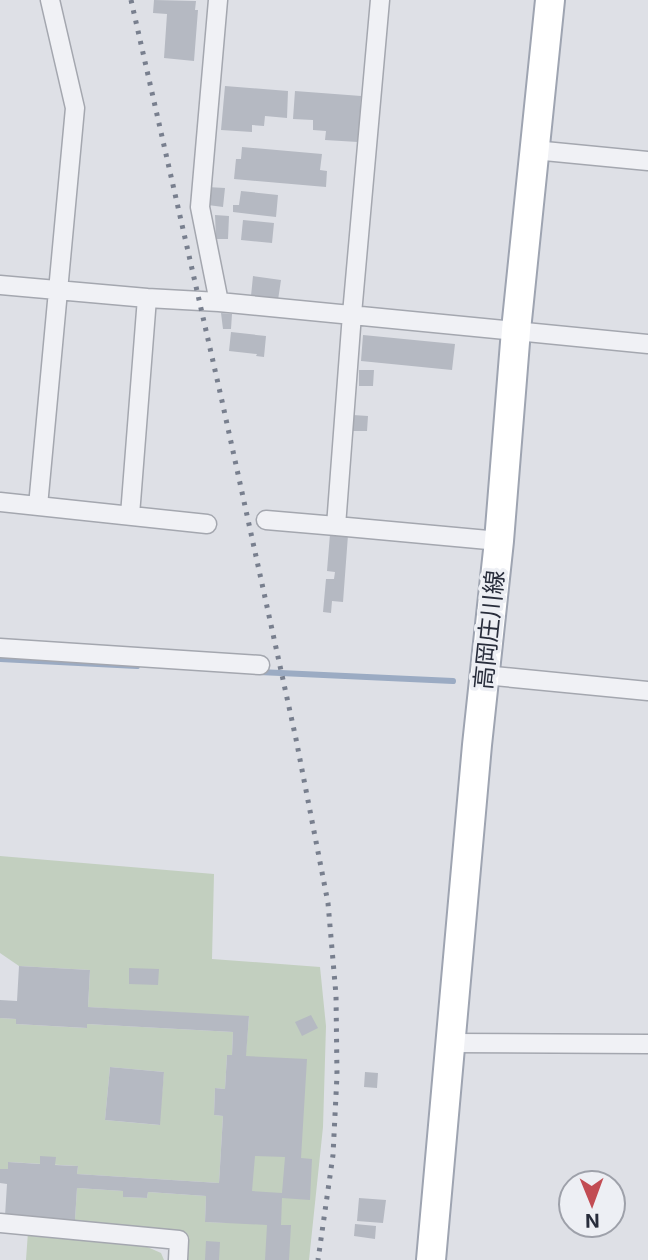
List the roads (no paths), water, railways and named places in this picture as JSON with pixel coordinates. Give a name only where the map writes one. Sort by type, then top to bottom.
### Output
[{"type":"main road","name":"高岡庄川線","points":[[431,1260],[484,675],[499,541],[516,330],[550,0]]},
{"type":"street","points":[[38,506],[75,108],[50,0]]},
{"type":"street","points":[[218,0],[200,207],[219,302]]},
{"type":"street","points":[[336,526],[380,0]]},
{"type":"street","points":[[534,150],[648,161]]},
{"type":"street","points":[[0,285],[352,314],[648,344]]},
{"type":"street","points":[[130,515],[147,298]]},
{"type":"street","points":[[0,502],[207,524]]},
{"type":"street","points":[[266,520],[499,541]]},
{"type":"street","points":[[0,648],[260,665]]},
{"type":"street","points":[[484,675],[648,691]]},
{"type":"street","points":[[450,1043],[648,1044]]},
{"type":"street","points":[[0,1223],[179,1240],[178,1260]]},
{"type":"waterway","points":[[0,659],[137,666]]},
{"type":"waterway","points":[[259,672],[453,681]]},
{"type":"railway","points":[[131,0],[296,739],[328,903],[336,995],[337,1075],[333,1155],[318,1260]]}]
